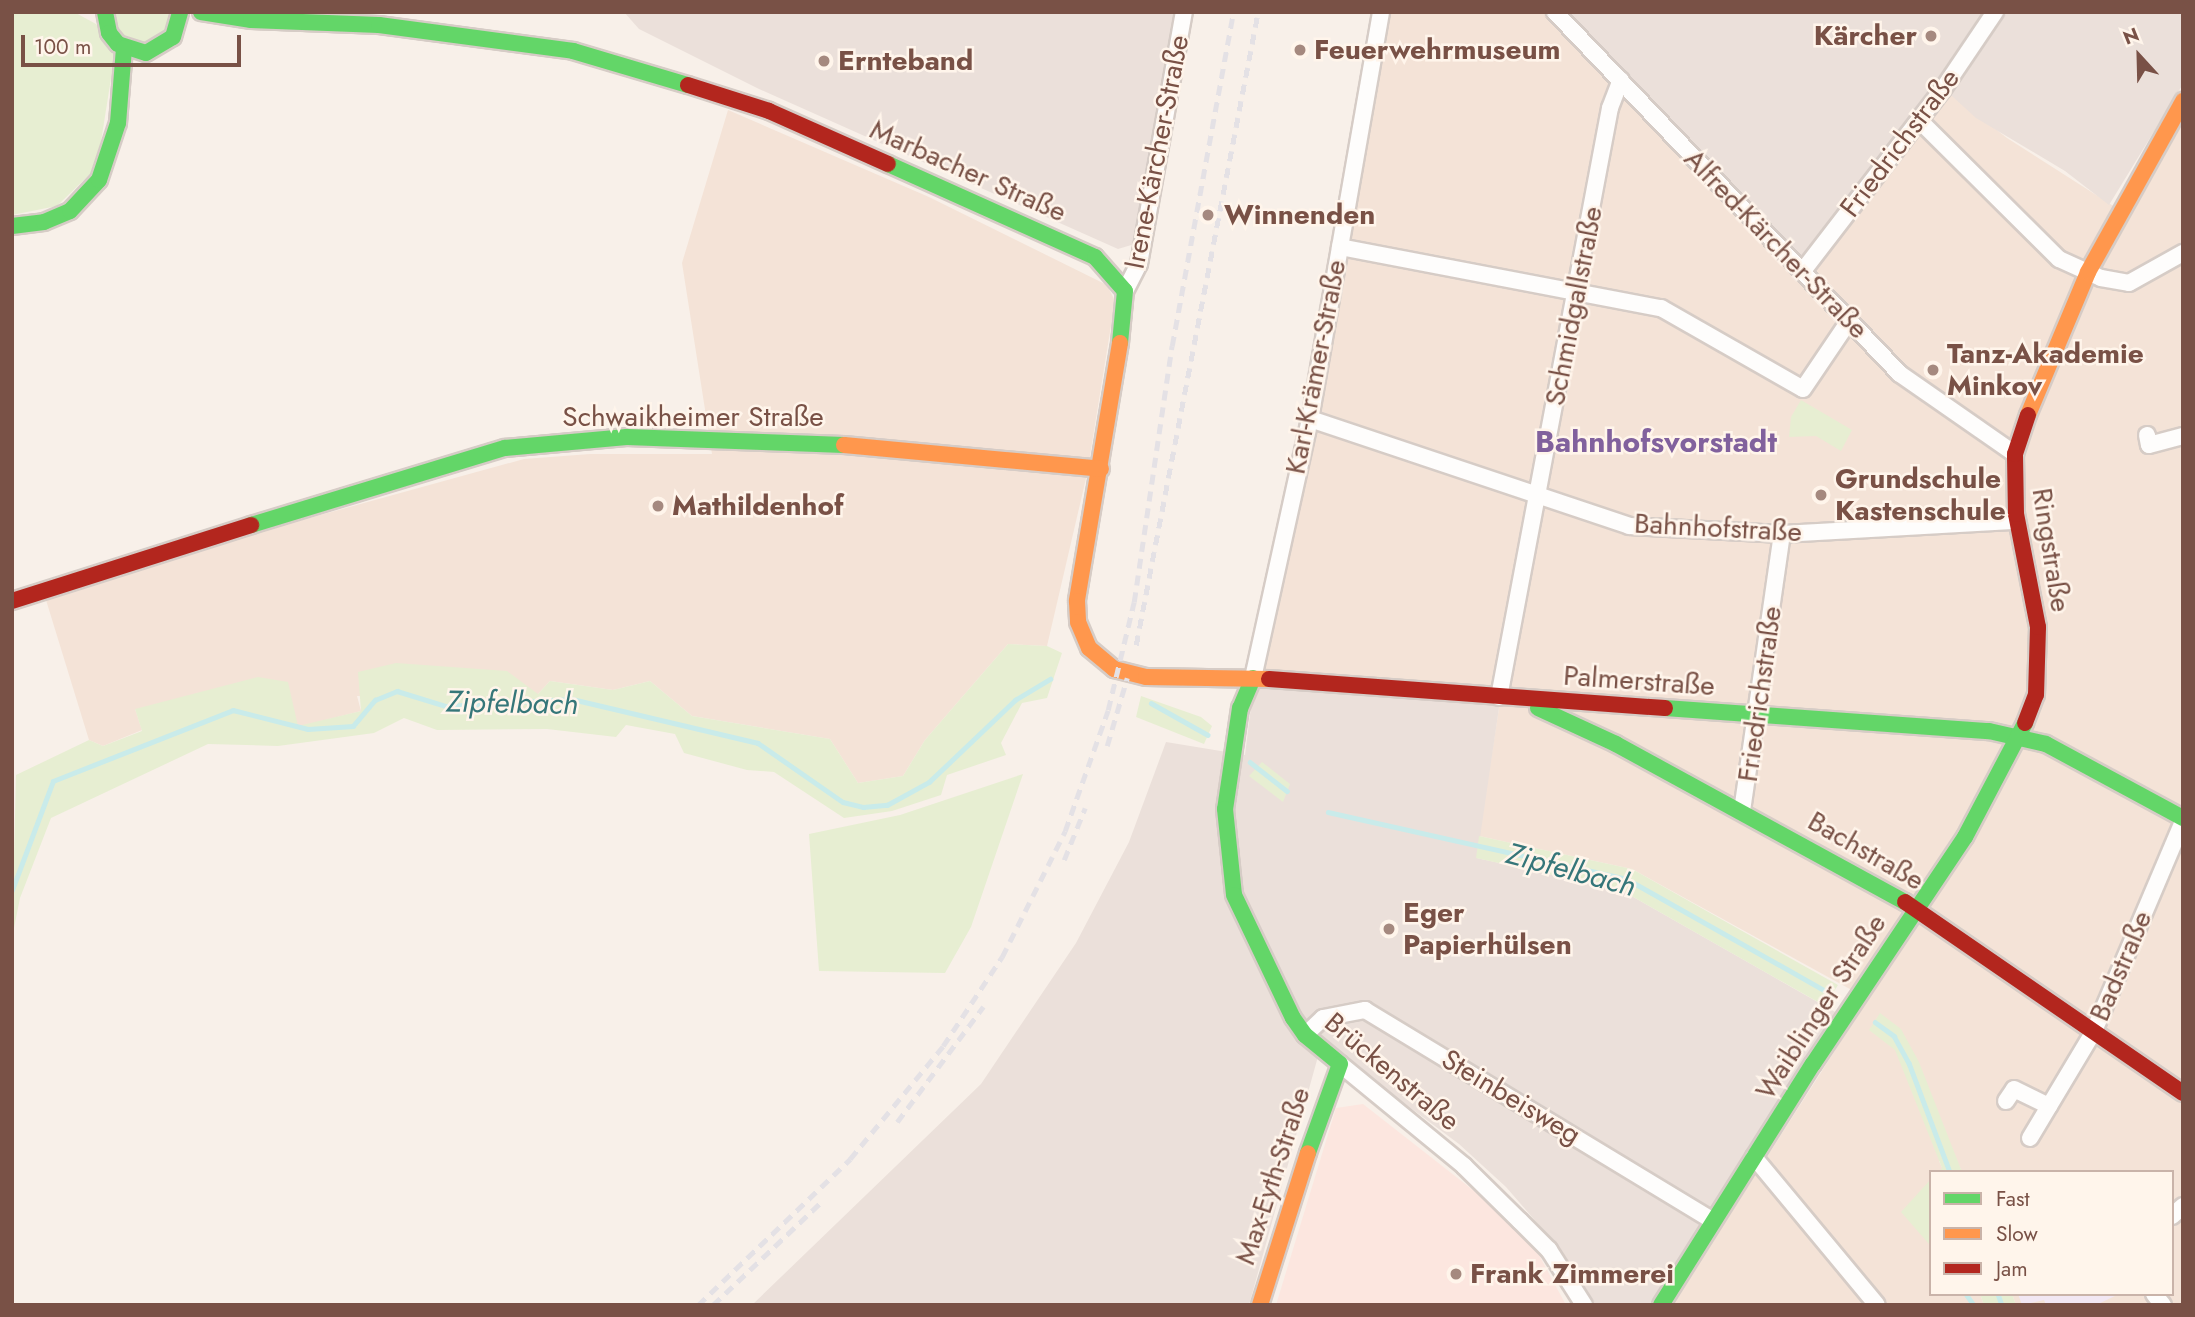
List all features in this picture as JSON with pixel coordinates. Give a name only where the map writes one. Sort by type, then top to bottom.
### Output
[{"type":"main road","points":[[89,12],[105,16],[109,33],[124,48],[146,53],[168,43],[177,30],[180,12]]},
{"type":"main road","name":"Marbacher Straße","points":[[201,12],[251,20],[379,25],[573,51],[708,89],[782,117],[1095,257],[1125,291]]},
{"type":"main road","name":"Marbacher Straße","points":[[177,30],[251,20]]},
{"type":"main road","points":[[12,226],[44,222],[82,201],[99,180],[118,123],[124,48]]},
{"type":"main road","points":[[118,123],[127,113],[146,53]]},
{"type":"main road","name":"Ringstraße","points":[[2020,736],[2036,695],[2038,661],[2034,596],[2017,521],[2015,454],[2036,390],[2088,272],[2183,101]]},
{"type":"main road","points":[[1125,291],[1101,469],[1077,601],[1078,621],[1089,648],[1108,666],[1133,675],[1253,678]]},
{"type":"main road","name":"Schwaikheimer Straße","points":[[12,601],[440,465],[506,447],[627,437],[872,446],[1101,469]]},
{"type":"main road","name":"Palmerstraße","points":[[1253,678],[2020,736]]},
{"type":"main road","name":"Brückenstraße","points":[[1253,678],[1241,701],[1229,769],[1228,855],[1234,895],[1249,934],[1305,1035],[1340,1064]]},
{"type":"main road","name":"Bachstraße","points":[[1499,697],[1565,718],[1868,881],[1916,910],[2183,1093]]},
{"type":"main road","points":[[2020,736],[2046,744],[2183,819]]},
{"type":"main road","name":"Waiblinger Straße","points":[[1661,1305],[1754,1157],[1965,837],[2020,736]]},
{"type":"main road","name":"Max-Eyth-Straße","points":[[1260,1305],[1290,1202],[1340,1064]]},
{"type":"street","name":"Irene-Kärcher-Straße","points":[[1125,291],[1139,264],[1184,12]]},
{"type":"street","name":"Karl-Krämer-Straße","points":[[1253,678],[1310,419],[1381,12]]},
{"type":"street","name":"Alfred-Kärcher-Straße","points":[[1555,12],[1900,374],[2015,454]]},
{"type":"street","name":"Friedrichstraße","points":[[1802,272],[1920,121],[1995,12]]},
{"type":"street","name":"Schmidgallstraße","points":[[1499,697],[1610,108],[1621,80]]},
{"type":"street","points":[[1920,121],[2059,259],[2088,272],[2129,283],[2183,253]]},
{"type":"street","points":[[1340,247],[1632,300],[1683,318],[1806,384],[1849,321]]},
{"type":"street","name":"Bahnhofstraße","points":[[1310,419],[1629,526],[1782,534],[2017,521]]},
{"type":"street","points":[[2147,435],[2149,445],[2183,436]]},
{"type":"street","name":"Friedrichstraße","points":[[1742,811],[1758,716],[1782,534]]},
{"type":"street","name":"Badstraße","points":[[2030,1138],[2094,1031],[2183,819]]},
{"type":"street","name":"Steinbeisweg","points":[[1305,1035],[1323,1018],[1365,1010],[1713,1221]]},
{"type":"street","name":"Brückenstraße","points":[[1340,1064],[1464,1166],[1511,1212],[1549,1250],[1584,1305]]},
{"type":"street","points":[[2006,1101],[2014,1089],[2049,1106]]},
{"type":"street","points":[[1754,1157],[1877,1305]]},
{"type":"shaded area","points":[[624,12],[1175,12],[1138,243],[1118,249],[759,89],[639,29]]},
{"type":"shaded area","points":[[1388,12],[1550,12],[1947,91],[2007,138],[2129,216],[2183,119],[2183,1305],[2016,1305],[2013,1296],[2174,1296],[2174,1170],[1961,1170],[1952,1150],[1939,1161],[1943,1170],[1929,1170],[1929,1296],[1981,1296],[1984,1305],[1672,1305],[1868,999],[1632,869],[1479,836],[1502,689],[1263,671]]},
{"type":"shaded area","points":[[1560,12],[2183,12],[2183,84],[2109,205],[2065,171],[1976,118],[1942,87],[1804,265]]},
{"type":"shaded area","points":[[728,110],[929,197],[1107,285],[1115,301],[1087,474],[1047,646],[1008,644],[925,740],[903,776],[858,783],[830,739],[692,716],[650,681],[613,690],[550,681],[538,694],[357,696],[361,711],[298,727],[135,709],[142,730],[103,746],[89,740],[46,600],[255,533],[524,459],[590,454],[712,454],[682,263]]},
{"type":"shaded area","points":[[1254,682],[1500,701],[1477,858],[1621,890],[1837,1013],[1650,1305],[1596,1305],[1551,1239],[1506,1187],[1459,1144],[1322,1042],[1249,1305],[752,1305],[981,1084],[1076,943],[1129,842],[1166,742],[1245,755]]},
{"type":"shaded area","points":[[1363,1104],[1501,1212],[1539,1255],[1566,1305],[1276,1305],[1336,1108]]},
{"type":"shaded area","points":[[2019,1296],[2115,1296],[2096,1305],[2046,1305],[2044,1300],[2022,1305]]},
{"type":"green space","points":[[12,12],[74,12],[96,24],[115,53],[97,167],[57,206],[12,215]]},
{"type":"green space","points":[[113,12],[172,12],[172,21],[150,45],[119,34]]},
{"type":"green space","points":[[1801,400],[1852,430],[1841,451],[1816,436],[1789,437],[1791,417]]},
{"type":"green space","points":[[1008,644],[1047,646],[1062,653],[1047,698],[1022,703],[1001,743],[1006,755],[947,775],[941,795],[892,811],[844,818],[774,772],[747,770],[684,753],[675,734],[626,725],[616,737],[547,729],[437,730],[404,718],[374,733],[278,746],[208,744],[51,818],[20,898],[12,938],[16,775],[89,740],[103,746],[142,731],[135,709],[258,677],[288,682],[298,726],[361,711],[358,672],[396,663],[507,671],[538,694],[550,681],[613,690],[650,681],[692,716],[830,739],[858,783],[903,776],[925,740]]},
{"type":"green space","points":[[1141,696],[1201,717],[1212,726],[1204,744],[1136,717]]},
{"type":"green space","points":[[1262,762],[1290,784],[1283,802],[1249,776]]},
{"type":"green space","points":[[1023,774],[971,927],[945,973],[819,971],[809,834],[900,815]]},
{"type":"green space","points":[[1479,836],[1632,869],[1838,985],[1825,1006],[1621,890],[1476,858]]},
{"type":"green space","points":[[1880,1013],[1901,1029],[1919,1062],[1961,1170],[1940,1170],[1942,1168],[1895,1050],[1869,1030]]},
{"type":"green space","points":[[1929,1181],[1929,1244],[1901,1212]]},
{"type":"green space","points":[[1981,1296],[2013,1296],[2016,1305],[1984,1305]]},
{"type":"waterway","name":"Zipfelbach","points":[[12,890],[53,781],[233,710],[308,729],[353,726],[375,700],[397,691],[446,706],[572,699],[758,743],[843,802],[863,807],[887,805],[929,782],[1015,700],[1050,679]]},
{"type":"waterway","name":"Zipfelbach","points":[[1151,703],[1208,735]]},
{"type":"waterway","name":"Zipfelbach","points":[[1250,762],[1287,791]]},
{"type":"waterway","name":"Zipfelbach","points":[[1328,812],[1627,879],[1833,995]]},
{"type":"waterway","name":"Zipfelbach","points":[[1875,1022],[1894,1036],[1909,1063],[1949,1170]]},
{"type":"waterway","points":[[1967,1296],[1974,1305]]},
{"type":"waterway","name":"Zipfelbach","points":[[1999,1296],[2002,1305]]},
{"type":"railway","points":[[698,1305],[850,1159],[943,1046],[1002,957],[1065,831],[1108,710],[1134,602],[1172,346],[1233,12]]},
{"type":"railway","points":[[1136,645],[1258,12]]},
{"type":"railway","points":[[1107,746],[1127,678]]},
{"type":"railway","points":[[1064,860],[1085,808]]},
{"type":"railway","points":[[897,1122],[983,1007]]},
{"type":"railway","points":[[713,1305],[820,1203]]},
{"type":"traffic: fast","points":[[105,12],[109,33],[118,44],[146,53],[173,37],[180,12]]},
{"type":"traffic: fast","points":[[201,12],[251,20],[379,25],[573,51],[688,85]]},
{"type":"traffic: fast","points":[[12,226],[44,222],[70,211],[99,180],[118,123],[124,48]]},
{"type":"traffic: fast","points":[[888,164],[1095,257],[1125,291],[1120,343]]},
{"type":"traffic: fast","points":[[251,525],[505,448],[627,437],[844,445]]},
{"type":"traffic: fast","points":[[1253,678],[1240,708],[1225,809],[1234,895],[1293,1018],[1305,1035],[1340,1064],[1308,1153]]},
{"type":"traffic: fast","points":[[1538,708],[1616,744],[1905,902]]},
{"type":"traffic: fast","points":[[1665,708],[1989,731],[2046,744],[2183,818]]},
{"type":"traffic: fast","points":[[1661,1305],[1813,1064],[1965,837],[2025,723]]},
{"type":"traffic: slow","points":[[2028,415],[2088,272],[2183,101]]},
{"type":"traffic: slow","points":[[1120,343],[1077,601],[1078,622],[1089,648],[1114,669],[1146,677],[1269,679]]},
{"type":"traffic: slow","points":[[844,445],[1101,469]]},
{"type":"traffic: slow","points":[[1260,1305],[1308,1153]]},
{"type":"traffic: jam","points":[[688,85],[769,111],[888,164]]},
{"type":"traffic: jam","points":[[2025,723],[2036,695],[2038,627],[2016,514],[2015,454],[2028,415]]},
{"type":"traffic: jam","points":[[12,601],[251,525]]},
{"type":"traffic: jam","points":[[1269,679],[1665,708]]},
{"type":"traffic: jam","points":[[1905,902],[2183,1093]]},
{"type":"place","name":"Kärcher","points":[[1931,36]]},
{"type":"place","name":"Feuerwehrmuseum","points":[[1300,50]]},
{"type":"place","name":"Ernteband","points":[[824,61]]},
{"type":"place","name":"Winnenden","points":[[1208,215]]},
{"type":"place","name":"Tanz-Akademie Minkov","points":[[1933,370]]},
{"type":"place","name":"Grundschule Kastenschule","points":[[1821,495]]},
{"type":"place","name":"Mathildenhof","points":[[658,506]]},
{"type":"place","name":"Eger Papierhülsen","points":[[1389,929]]},
{"type":"place","name":"Frank Zimmerei","points":[[1456,1274]]},
{"type":"district","name":"Bahnhofsvorstadt","points":[[1656,442]]}]
